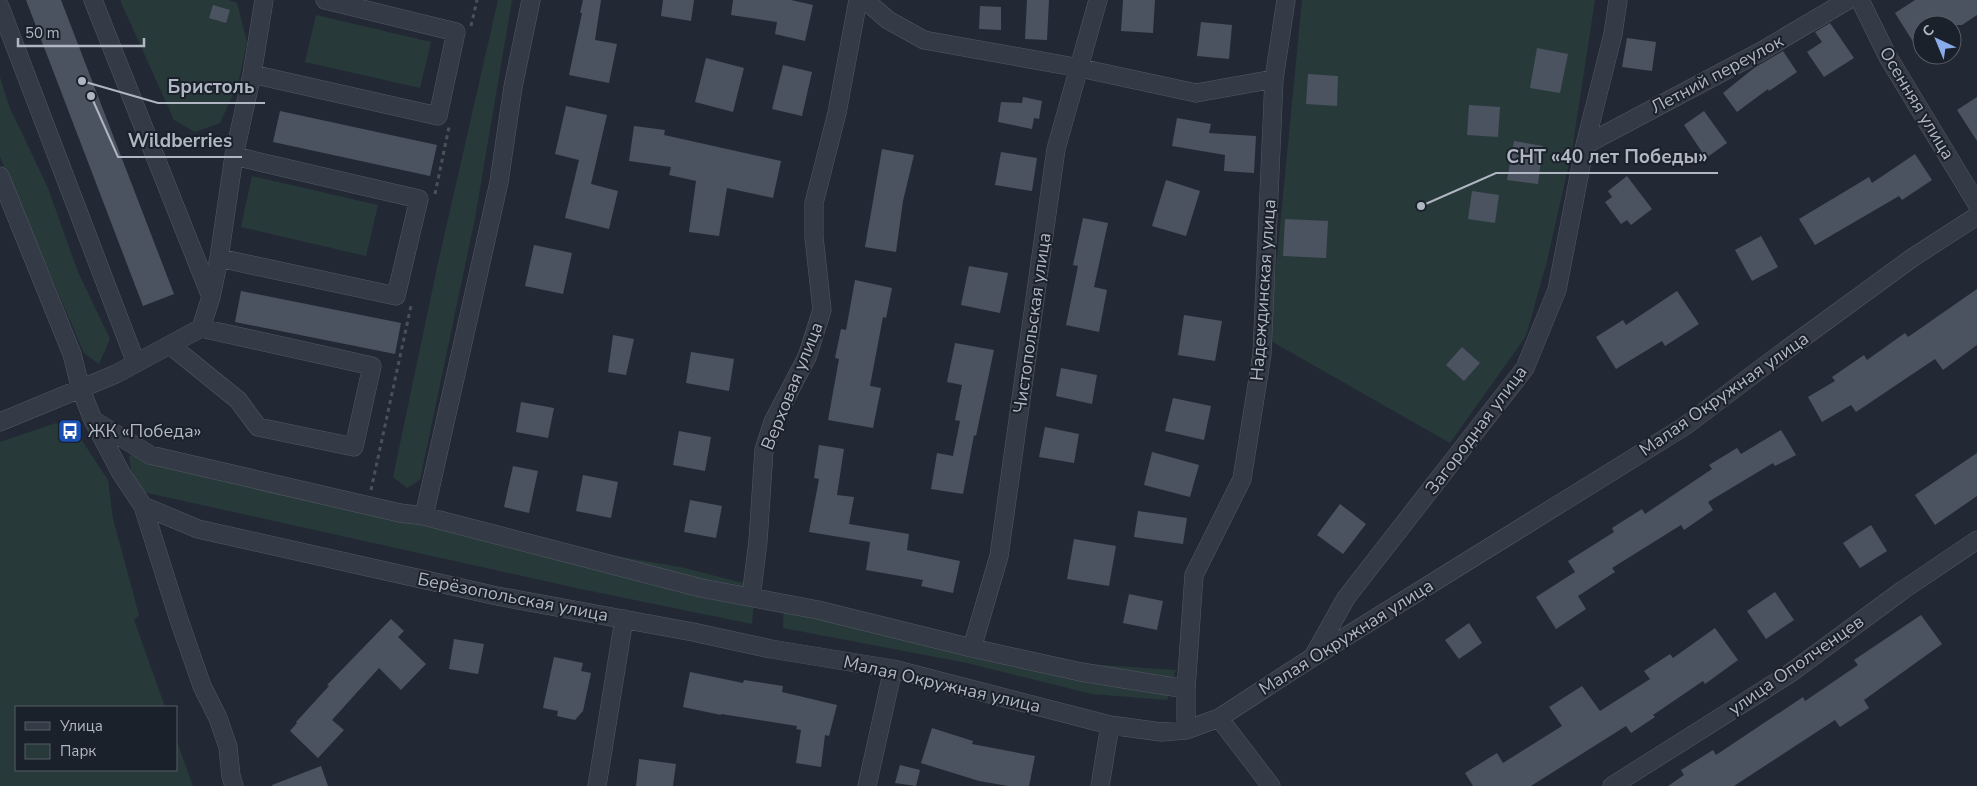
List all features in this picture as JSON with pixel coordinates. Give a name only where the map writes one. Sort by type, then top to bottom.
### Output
[{"type":"street","points":[[93,0],[211,297]]},
{"type":"street","points":[[0,422],[81,390],[170,346],[201,328],[211,297],[219,258],[234,156],[252,74],[264,0]]},
{"type":"street","points":[[252,74],[438,116],[456,32],[325,0]]},
{"type":"street","points":[[424,516],[499,182],[513,87],[531,0]]},
{"type":"street","name":"Верховая улица","points":[[751,597],[758,541],[764,450],[773,422],[807,357],[822,310],[814,237],[814,203],[836,113],[858,0]]},
{"type":"street","points":[[865,0],[888,20],[924,40],[1080,68],[1196,93],[1274,79]]},
{"type":"street","name":"Чистопольская улица","points":[[972,648],[999,556],[1056,149],[1098,0]]},
{"type":"street","name":"Надеждинская улица","points":[[1186,730],[1186,689],[1194,575],[1242,480],[1262,354],[1274,79],[1286,0]]},
{"type":"street","name":"Загородная улица","points":[[1313,657],[1346,598],[1525,368],[1557,290],[1585,145],[1613,34],[1618,0]]},
{"type":"street","name":"Летний переулок","points":[[1585,145],[1760,52],[1848,0]]},
{"type":"street","name":"Осенняя улица","points":[[1860,0],[1888,58],[1977,204]]},
{"type":"street","points":[[0,7],[136,363]]},
{"type":"street","points":[[219,258],[396,296],[419,199],[234,156]]},
{"type":"street","points":[[0,176],[72,354],[81,390],[93,420],[121,472],[143,506],[202,686],[218,718],[228,747],[227,783]]},
{"type":"street","name":"Малая Окружная улица","points":[[624,619],[771,649],[892,669],[1110,725],[1160,732],[1186,730],[1219,718],[1313,657],[1685,426],[1770,361],[1912,258],[1977,216]]},
{"type":"street","points":[[170,346],[238,400],[258,426],[354,446],[372,366],[201,328]]},
{"type":"street","points":[[93,420],[150,454],[400,513],[424,516],[662,579],[818,610],[972,648],[1081,672],[1186,689]]},
{"type":"street","name":"Берёзопольская улица","points":[[143,506],[198,529],[497,596],[624,619],[597,786]]},
{"type":"street","name":"улица Ополченцев","points":[[1612,786],[1788,674],[1903,590],[1977,540]]},
{"type":"street","points":[[868,786],[892,669]]},
{"type":"street","points":[[1219,718],[1271,786]]},
{"type":"street","points":[[1100,786],[1110,725]]},
{"type":"green space","points":[[120,0],[229,0],[237,3],[247,42],[238,84],[220,123],[195,132],[174,120]]},
{"type":"green space","points":[[498,0],[512,0],[475,218],[420,480],[407,488],[393,477],[438,263]]},
{"type":"green space","points":[[1302,0],[1595,0],[1572,150],[1547,261],[1526,336],[1450,443],[1269,340]]},
{"type":"green space","points":[[316,15],[431,42],[420,88],[305,62]]},
{"type":"green space","points":[[0,77],[9,106],[48,188],[78,272],[110,339],[99,364],[84,353],[0,157]]},
{"type":"green space","points":[[252,176],[378,205],[366,256],[241,227]]},
{"type":"green space","points":[[56,423],[81,439],[108,480],[113,519],[139,615],[134,620],[165,706],[15,706],[15,771],[178,771],[178,745],[193,786],[0,786],[0,442]]},
{"type":"green space","points":[[129,455],[417,522],[680,567],[755,586],[752,624],[581,589],[143,492],[131,470]]},
{"type":"green space","points":[[784,598],[1072,663],[1176,670],[1167,700],[1092,694],[967,663],[783,628]]},
{"type":"building","points":[[26,0],[61,0],[174,294],[143,306]]},
{"type":"building","points":[[583,0],[601,0],[595,40],[617,44],[609,83],[569,75]]},
{"type":"building","points":[[663,0],[694,0],[691,21],[661,16]]},
{"type":"building","points":[[733,0],[791,0],[813,5],[805,41],[775,34],[777,22],[731,15]]},
{"type":"building","points":[[1027,0],[1049,0],[1047,40],[1025,39]]},
{"type":"building","points":[[1123,0],[1155,0],[1153,33],[1121,31]]},
{"type":"building","points":[[1915,0],[1977,0],[1977,15],[1962,25],[1962,15],[1912,15],[1912,40],[1895,13]]},
{"type":"building","points":[[213,5],[230,10],[226,23],[209,18]]},
{"type":"building","points":[[980,6],[1001,7],[1001,30],[979,29]]},
{"type":"building","points":[[1201,22],[1232,25],[1229,59],[1197,56]]},
{"type":"building","points":[[1830,23],[1854,58],[1824,77],[1807,52],[1822,42],[1815,32]]},
{"type":"building","points":[[1627,38],[1656,42],[1652,71],[1622,67]]},
{"type":"building","points":[[1537,48],[1568,54],[1560,93],[1530,88]]},
{"type":"building","points":[[1783,51],[1797,72],[1769,91],[1768,89],[1737,112],[1723,93],[1754,68]]},
{"type":"building","points":[[706,58],[744,68],[733,112],[695,102]]},
{"type":"building","points":[[783,65],[812,72],[802,116],[772,109]]},
{"type":"building","points":[[1308,74],[1338,76],[1337,106],[1306,104]]},
{"type":"building","points":[[1023,97],[1042,101],[1039,119],[1034,118],[1032,129],[998,122],[1001,102],[1022,103]]},
{"type":"building","points":[[1977,97],[1977,141],[1957,110]]},
{"type":"building","points":[[1469,105],[1500,107],[1498,137],[1467,135]]},
{"type":"building","points":[[566,106],[607,115],[591,184],[618,191],[609,229],[565,218],[579,160],[555,154]]},
{"type":"building","points":[[280,111],[437,145],[430,176],[273,142]]},
{"type":"building","points":[[1704,111],[1727,143],[1706,158],[1684,125]]},
{"type":"building","points":[[1177,118],[1211,124],[1209,133],[1256,136],[1254,173],[1224,171],[1225,155],[1172,146]]},
{"type":"building","points":[[634,126],[665,130],[664,135],[781,161],[773,198],[727,188],[719,236],[689,232],[696,181],[669,175],[671,167],[629,161]]},
{"type":"building","points":[[1514,141],[1543,146],[1538,184],[1507,180]]},
{"type":"building","points":[[882,149],[914,155],[903,201],[896,252],[865,247]]},
{"type":"building","points":[[1001,152],[1037,158],[1032,191],[995,185]]},
{"type":"building","points":[[1915,154],[1932,180],[1902,200],[1899,196],[1815,245],[1799,219],[1869,177],[1872,183]]},
{"type":"building","points":[[1627,176],[1652,209],[1631,225],[1627,220],[1621,224],[1605,202],[1612,197],[1608,191]]},
{"type":"building","points":[[1166,180],[1200,191],[1186,236],[1152,226]]},
{"type":"building","points":[[1472,191],[1499,195],[1495,223],[1468,219]]},
{"type":"building","points":[[1083,218],[1108,223],[1094,287],[1107,290],[1099,332],[1066,325],[1078,266],[1073,265]]},
{"type":"building","points":[[1285,219],[1328,221],[1326,258],[1283,256]]},
{"type":"building","points":[[1761,236],[1778,267],[1752,281],[1735,250]]},
{"type":"building","points":[[534,245],[572,253],[563,294],[525,286]]},
{"type":"building","points":[[969,266],[1008,273],[1000,313],[961,305]]},
{"type":"building","points":[[855,280],[892,288],[886,318],[883,317],[870,386],[881,388],[873,428],[828,420],[839,359],[835,358],[841,329],[846,330]]},
{"type":"building","points":[[1977,289],[1977,345],[1943,370],[1935,359],[1856,412],[1851,405],[1822,422],[1808,397],[1835,381],[1832,377],[1864,355],[1867,360],[1905,333],[1908,337]]},
{"type":"building","points":[[241,291],[401,323],[395,354],[235,322]]},
{"type":"building","points":[[1677,291],[1699,324],[1665,346],[1662,341],[1616,369],[1596,337],[1623,320],[1626,325]]},
{"type":"building","points":[[1184,315],[1222,321],[1215,361],[1178,355]]},
{"type":"building","points":[[613,335],[634,339],[626,375],[608,372]]},
{"type":"building","points":[[955,343],[994,350],[976,436],[974,435],[963,494],[931,489],[937,453],[953,456],[960,421],[955,420],[962,385],[947,382]]},
{"type":"building","points":[[1462,347],[1480,363],[1464,381],[1446,365]]},
{"type":"building","points":[[691,352],[734,359],[729,391],[686,383]]},
{"type":"building","points":[[1061,368],[1097,375],[1092,404],[1056,396]]},
{"type":"building","points":[[1173,398],[1211,406],[1204,440],[1165,431]]},
{"type":"building","points":[[521,402],[554,408],[548,438],[516,432]]},
{"type":"building","points":[[1045,427],[1079,434],[1074,463],[1039,457]]},
{"type":"building","points":[[1781,430],[1796,455],[1775,466],[1773,463],[1708,502],[1713,510],[1684,530],[1681,525],[1612,568],[1615,572],[1578,596],[1586,609],[1556,629],[1536,597],[1575,572],[1568,561],[1614,532],[1612,528],[1642,509],[1645,514],[1712,469],[1709,465],[1737,448],[1741,454]]},
{"type":"building","points":[[679,431],[711,437],[705,471],[673,465]]},
{"type":"building","points":[[819,445],[844,449],[837,495],[854,497],[849,524],[909,534],[907,550],[960,561],[953,593],[921,586],[923,580],[866,570],[870,542],[809,532],[819,479],[814,478]]},
{"type":"building","points":[[1152,452],[1199,465],[1190,497],[1144,485]]},
{"type":"building","points":[[1977,453],[1977,496],[1935,525],[1915,495]]},
{"type":"building","points":[[513,466],[538,471],[529,513],[504,507]]},
{"type":"building","points":[[583,475],[618,482],[611,518],[576,511]]},
{"type":"building","points":[[690,500],[722,506],[716,538],[684,532]]},
{"type":"building","points":[[1340,504],[1366,524],[1343,554],[1317,535]]},
{"type":"building","points":[[1138,511],[1187,518],[1183,544],[1134,537]]},
{"type":"building","points":[[1871,525],[1887,551],[1860,568],[1843,543]]},
{"type":"building","points":[[1074,539],[1116,546],[1109,586],[1067,579]]},
{"type":"building","points":[[1775,592],[1794,620],[1766,639],[1747,611]]},
{"type":"building","points":[[1129,594],[1163,601],[1157,630],[1123,623]]},
{"type":"building","points":[[1921,615],[1942,644],[1864,700],[1869,708],[1840,727],[1835,720],[1734,786],[1668,786],[1684,775],[1681,770],[1713,750],[1716,755],[1803,697],[1805,701],[1858,665],[1854,660]]},
{"type":"building","points":[[391,619],[404,631],[398,637],[426,664],[401,690],[379,668],[332,720],[344,730],[318,758],[290,731],[329,686],[327,685]]},
{"type":"building","points":[[1469,623],[1482,643],[1459,659],[1445,640]]},
{"type":"building","points":[[1715,628],[1738,660],[1705,684],[1703,681],[1653,715],[1655,717],[1631,733],[1626,726],[1531,786],[1473,786],[1465,773],[1497,753],[1503,763],[1562,726],[1549,707],[1582,686],[1600,711],[1650,679],[1644,671],[1670,654],[1673,658]]},
{"type":"building","points":[[454,639],[484,644],[478,674],[449,669]]},
{"type":"building","points":[[554,657],[583,663],[581,671],[591,673],[583,711],[575,720],[557,716],[558,711],[543,708]]},
{"type":"building","points":[[690,672],[743,683],[744,680],[783,686],[782,692],[837,705],[829,736],[825,735],[821,767],[796,763],[801,730],[796,729],[797,726],[721,715],[683,707]]},
{"type":"building","points":[[932,728],[973,741],[972,744],[1035,756],[1029,786],[1008,786],[979,781],[921,763]]},
{"type":"building","points":[[639,759],[676,764],[673,786],[636,786]]},
{"type":"building","points":[[900,765],[920,770],[916,786],[895,783]]},
{"type":"building","points":[[321,766],[328,786],[272,786],[272,785]]},
{"type":"place","name":"Бристоль","points":[[82,81]]},
{"type":"place","name":"Wildberries","points":[[91,96]]},
{"type":"place","name":"СНТ «40 лет Победы»","points":[[1421,206]]},
{"type":"place","name":"ЖК «Победа»","points":[[70,431]]}]
